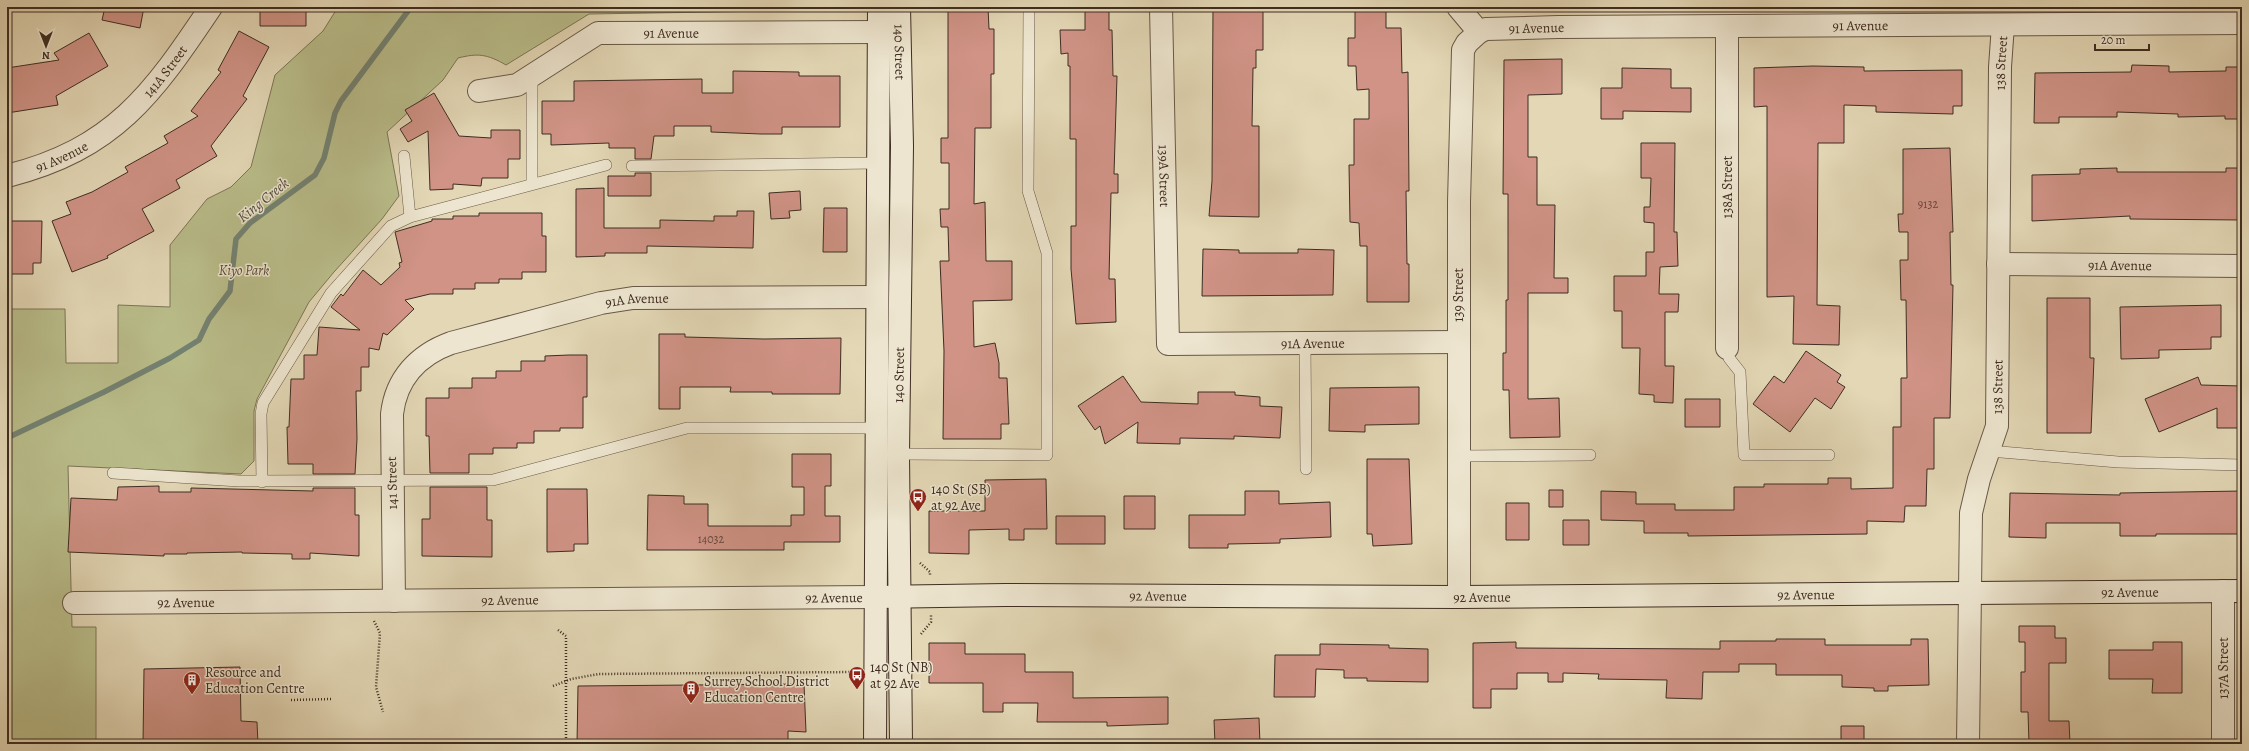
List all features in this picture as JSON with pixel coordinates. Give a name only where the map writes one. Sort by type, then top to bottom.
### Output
[{"type":"street","name":"141A Street","points":[[112,129],[155,86],[211,7]]},
{"type":"street","name":"140 Street","points":[[875,744],[879,7]]},
{"type":"street","name":"140 Street","points":[[899,7],[902,146],[898,454],[901,744]]},
{"type":"street","name":"139A Street","points":[[1161,7],[1168,344]]},
{"type":"street","points":[[1458,7],[1479,32]]},
{"type":"street","name":"91 Avenue","points":[[1479,32],[1486,28],[2242,24]]},
{"type":"street","name":"138 Street","points":[[1968,744],[1971,513],[1979,479],[1997,426],[2000,67],[2003,25]]},
{"type":"street","name":"138A Street","points":[[1727,27],[1728,348]]},
{"type":"street","name":"91 Avenue","points":[[479,91],[518,85],[598,33],[879,32]]},
{"type":"street","points":[[879,32],[888,34],[891,41],[892,124],[902,146]]},
{"type":"street","name":"139 Street","points":[[1459,597],[1458,342],[1463,50],[1467,43],[1479,32]]},
{"type":"street","name":"91 Avenue","points":[[7,176],[48,165],[84,148],[112,129]]},
{"type":"street","name":"91A Avenue","points":[[1998,264],[2242,266]]},
{"type":"street","name":"91A Avenue","points":[[411,369],[427,354],[451,343],[616,300],[654,297],[877,297]]},
{"type":"street","name":"91A Avenue","points":[[1168,344],[1458,342]]},
{"type":"street","name":"141 Street","points":[[394,601],[392,480],[393,407],[399,387],[411,369]]},
{"type":"street","name":"92 Avenue","points":[[74,603],[1005,595],[1459,597],[2233,591]]},
{"type":"street","name":"137A Street","points":[[2223,744],[2233,591]]},
{"type":"lane","points":[[898,454],[1047,455],[1046,253],[1028,191],[1029,7]]},
{"type":"lane","points":[[532,77],[532,184]]},
{"type":"lane","points":[[404,156],[410,217]]},
{"type":"lane","points":[[632,166],[878,163]]},
{"type":"lane","points":[[262,482],[261,414],[263,403],[331,293],[391,226],[410,217],[606,165]]},
{"type":"lane","points":[[1305,343],[1306,469]]},
{"type":"lane","points":[[1728,348],[1729,358],[1740,372],[1744,455],[1829,455]]},
{"type":"lane","points":[[113,473],[262,482],[494,480],[687,428],[876,428]]},
{"type":"lane","points":[[1989,451],[2118,462],[2242,465]]},
{"type":"lane","points":[[1459,456],[1590,455]]},
{"type":"path","points":[[918,556],[919,562],[930,572],[930,580]]},
{"type":"path","points":[[920,639],[921,632],[931,622],[931,612]]},
{"type":"path","points":[[372,617],[380,633],[376,687],[383,712]]},
{"type":"path","points":[[558,630],[566,636],[566,744]]},
{"type":"path","points":[[553,686],[566,681],[599,674],[857,672]]},
{"type":"path","points":[[291,700],[330,699]]},
{"type":"green space","name":"Kiyo Park","points":[[338,7],[840,7],[836,10],[589,14],[506,65],[488,57],[477,55],[458,58],[443,80],[387,132],[399,196],[382,219],[309,302],[257,399],[254,411],[254,461],[241,474],[68,466],[72,627],[96,627],[96,744],[7,744],[7,309],[65,309],[66,363],[118,363],[118,305],[170,307],[170,245],[207,199],[231,187],[251,167],[275,75],[323,31]]},
{"type":"building","points":[[105,7],[144,7],[140,28],[102,20]]},
{"type":"building","points":[[260,7],[306,7],[306,26],[260,26]]},
{"type":"building","points":[[948,7],[988,7],[989,29],[994,29],[994,74],[991,74],[991,128],[975,128],[974,204],[985,202],[986,261],[1012,261],[1012,300],[973,301],[974,347],[995,343],[999,363],[999,378],[1007,378],[1009,424],[1001,424],[1001,439],[943,439],[944,351],[940,261],[949,261],[948,227],[941,227],[940,209],[949,209],[949,163],[941,163],[941,138],[948,138]]},
{"type":"building","points":[[1085,7],[1109,7],[1109,30],[1112,30],[1113,76],[1117,76],[1114,174],[1118,174],[1118,193],[1111,193],[1109,279],[1115,279],[1116,322],[1076,324],[1071,269],[1071,226],[1076,226],[1076,139],[1070,139],[1070,66],[1068,66],[1068,53],[1061,54],[1060,30],[1085,30]]},
{"type":"building","points":[[1213,7],[1263,7],[1263,50],[1256,50],[1256,68],[1253,68],[1252,126],[1259,126],[1259,217],[1209,216],[1212,181]]},
{"type":"building","points":[[1355,7],[1386,7],[1386,28],[1401,28],[1402,73],[1408,72],[1409,191],[1406,191],[1409,302],[1367,302],[1367,246],[1360,246],[1359,223],[1350,222],[1349,165],[1354,165],[1354,119],[1369,119],[1369,89],[1357,90],[1356,66],[1348,66],[1348,38],[1355,38]]},
{"type":"building","points":[[239,31],[269,47],[243,96],[247,99],[211,146],[217,156],[176,180],[180,188],[142,209],[154,231],[107,256],[108,258],[72,272],[52,221],[71,214],[66,202],[92,192],[128,172],[125,167],[168,143],[164,136],[198,116],[191,111],[221,72],[218,70]]},
{"type":"building","points":[[89,33],[108,66],[56,96],[58,105],[7,113],[7,68],[59,60],[54,53]]},
{"type":"building","points":[[1562,59],[1562,94],[1528,95],[1528,157],[1537,157],[1537,205],[1555,205],[1554,278],[1568,278],[1568,293],[1528,293],[1528,399],[1559,398],[1560,437],[1510,438],[1509,390],[1503,390],[1503,353],[1506,353],[1506,300],[1508,300],[1508,194],[1503,194],[1504,60]]},
{"type":"building","points":[[2132,65],[2169,66],[2169,72],[2226,71],[2226,67],[2242,67],[2242,119],[2225,119],[2225,116],[2178,117],[2178,114],[2117,112],[2117,117],[2059,117],[2059,123],[2034,123],[2035,73],[2131,72]]},
{"type":"building","points":[[1813,66],[1864,67],[1864,71],[1962,70],[1962,106],[1953,106],[1953,114],[1876,112],[1876,106],[1844,105],[1844,143],[1818,143],[1817,305],[1840,306],[1839,345],[1793,344],[1794,296],[1767,297],[1767,106],[1754,107],[1754,68]]},
{"type":"building","points":[[1622,68],[1671,69],[1671,88],[1691,88],[1691,112],[1623,111],[1623,119],[1601,119],[1601,88],[1622,88]]},
{"type":"building","points":[[733,71],[799,72],[799,76],[840,76],[840,127],[782,127],[782,134],[761,134],[711,132],[711,126],[674,126],[674,136],[654,136],[651,159],[635,159],[635,148],[609,148],[609,143],[551,145],[551,134],[542,134],[542,101],[574,101],[574,81],[702,79],[702,93],[733,93]]},
{"type":"building","points":[[434,93],[459,136],[491,138],[491,130],[520,130],[520,159],[508,159],[508,178],[482,178],[481,186],[453,184],[453,189],[430,190],[428,131],[408,142],[400,129],[412,121],[405,110]]},
{"type":"building","points":[[1641,143],[1675,143],[1674,232],[1677,232],[1678,266],[1660,267],[1659,294],[1679,294],[1678,312],[1665,312],[1665,366],[1674,366],[1673,403],[1654,402],[1654,395],[1639,394],[1640,348],[1622,348],[1622,311],[1614,311],[1614,276],[1646,276],[1646,252],[1654,252],[1654,223],[1644,222],[1644,207],[1650,207],[1651,178],[1641,178]]},
{"type":"building","points":[[1950,148],[1953,232],[1950,232],[1951,285],[1953,285],[1950,418],[1934,418],[1934,469],[1927,469],[1926,506],[1905,506],[1904,522],[1867,521],[1867,534],[1688,536],[1688,533],[1644,533],[1644,521],[1601,520],[1601,491],[1636,492],[1636,504],[1675,504],[1675,510],[1734,510],[1734,487],[1764,487],[1764,484],[1828,484],[1828,478],[1851,478],[1851,489],[1893,488],[1893,427],[1901,427],[1901,378],[1907,378],[1906,300],[1901,300],[1900,260],[1908,260],[1908,232],[1899,232],[1898,214],[1903,214],[1903,149]]},
{"type":"building","points":[[2117,168],[2117,172],[2226,172],[2226,168],[2242,168],[2242,220],[2130,219],[2130,216],[2032,221],[2032,175],[2080,174],[2080,169]]},
{"type":"building","points":[[635,173],[651,173],[651,196],[608,196],[608,176],[635,176]]},
{"type":"building","points":[[604,188],[604,228],[660,228],[660,220],[714,221],[714,216],[737,216],[737,211],[754,211],[753,248],[647,246],[647,253],[605,253],[605,256],[576,257],[576,189]]},
{"type":"building","points":[[800,191],[801,210],[789,211],[790,218],[771,219],[769,193]]},
{"type":"building","points":[[824,208],[847,208],[847,252],[823,252]]},
{"type":"building","points":[[479,213],[542,213],[542,236],[546,236],[546,272],[522,272],[522,279],[499,279],[499,283],[475,283],[475,289],[453,289],[453,294],[430,294],[405,300],[414,309],[387,335],[383,333],[379,350],[369,348],[369,367],[361,367],[361,391],[356,391],[357,439],[355,474],[313,474],[313,464],[288,464],[287,427],[289,427],[291,379],[304,379],[304,355],[317,355],[319,327],[360,330],[331,307],[341,294],[343,296],[363,270],[381,285],[400,267],[399,263],[402,262],[395,232],[432,221],[432,219],[453,219],[453,216],[479,216]]},
{"type":"building","points":[[7,221],[42,221],[41,263],[33,263],[33,274],[7,274]]},
{"type":"building","points":[[1203,249],[1239,250],[1239,253],[1298,253],[1298,249],[1334,250],[1333,295],[1202,296]]},
{"type":"building","points":[[2047,298],[2090,298],[2090,358],[2094,358],[2091,433],[2047,433]]},
{"type":"building","points":[[2221,305],[2221,337],[2211,337],[2211,349],[2159,350],[2159,358],[2121,359],[2120,307]]},
{"type":"building","points":[[659,334],[685,334],[685,337],[764,339],[841,338],[840,394],[772,394],[772,392],[730,392],[731,387],[680,387],[680,409],[659,409]]},
{"type":"building","points":[[1806,351],[1841,375],[1837,382],[1845,387],[1831,409],[1815,398],[1790,432],[1753,404],[1774,376],[1784,383]]},
{"type":"building","points":[[587,355],[587,397],[583,397],[583,428],[560,428],[560,431],[534,431],[534,443],[517,443],[517,448],[493,448],[493,454],[469,454],[469,473],[430,473],[429,436],[426,436],[426,398],[449,398],[449,388],[472,388],[472,378],[496,378],[496,371],[521,371],[521,361],[545,361],[545,356]]},
{"type":"building","points":[[1123,376],[1141,402],[1198,404],[1198,392],[1235,392],[1235,395],[1260,397],[1260,406],[1282,407],[1280,438],[1234,436],[1234,439],[1180,438],[1180,444],[1137,443],[1138,422],[1105,444],[1100,426],[1095,430],[1078,406]]},
{"type":"building","points":[[2198,377],[2201,385],[2242,386],[2242,428],[2217,428],[2217,408],[2159,432],[2145,399]]},
{"type":"building","points":[[1419,387],[1419,424],[1365,425],[1365,432],[1329,431],[1330,388]]},
{"type":"building","points":[[1685,399],[1720,399],[1720,427],[1685,427]]},
{"type":"building","points":[[792,454],[831,454],[831,486],[825,486],[825,516],[840,516],[840,542],[784,542],[784,550],[647,550],[648,495],[684,496],[684,504],[708,504],[708,526],[791,526],[791,515],[804,515],[804,487],[792,487]]},
{"type":"building","points":[[1367,459],[1409,459],[1412,544],[1373,546],[1372,534],[1367,534]]},
{"type":"building","points":[[1046,479],[1047,529],[1024,529],[1024,540],[1009,540],[1009,529],[969,530],[969,554],[929,553],[929,511],[985,511],[985,480]]},
{"type":"building","points":[[159,486],[159,492],[191,492],[191,488],[313,491],[313,488],[355,488],[355,515],[359,515],[359,556],[310,553],[310,559],[292,559],[292,554],[242,552],[164,554],[164,556],[68,552],[71,498],[117,500],[118,487]]},
{"type":"building","points":[[430,487],[487,487],[487,520],[492,520],[492,557],[422,556],[422,519],[430,519]]},
{"type":"building","points":[[547,489],[587,489],[588,544],[574,544],[574,551],[547,552]]},
{"type":"building","points":[[1549,490],[1563,490],[1563,507],[1549,507]]},
{"type":"building","points":[[1245,491],[1279,491],[1279,504],[1330,502],[1331,537],[1280,539],[1280,543],[1228,544],[1228,548],[1189,548],[1189,515],[1245,515]]},
{"type":"building","points":[[2242,491],[2242,534],[2156,534],[2156,536],[2120,536],[2120,523],[2046,523],[2046,538],[2009,537],[2010,493],[2120,495],[2120,493]]},
{"type":"building","points":[[1124,496],[1155,496],[1155,529],[1124,529]]},
{"type":"building","points":[[1506,503],[1529,503],[1529,540],[1506,540]]},
{"type":"building","points":[[1056,516],[1105,516],[1105,544],[1056,544]]},
{"type":"building","points":[[1563,520],[1589,520],[1589,545],[1563,545]]},
{"type":"building","points":[[2019,626],[2055,626],[2055,638],[2066,638],[2066,663],[2049,663],[2049,721],[2069,721],[2070,744],[2029,744],[2028,712],[2021,712],[2021,672],[2025,672],[2025,642],[2019,642]]},
{"type":"building","points":[[1776,639],[1825,639],[1825,645],[1911,645],[1911,639],[1928,639],[1929,685],[1888,686],[1888,691],[1874,691],[1874,688],[1842,687],[1842,675],[1776,675],[1776,664],[1739,664],[1739,672],[1703,672],[1702,699],[1666,698],[1667,680],[1598,679],[1599,674],[1563,673],[1563,682],[1548,682],[1548,673],[1517,673],[1517,689],[1491,689],[1491,708],[1473,708],[1473,643],[1516,642],[1516,648],[1720,649],[1720,641],[1776,641]]},
{"type":"building","points":[[2153,642],[2182,642],[2182,693],[2152,693],[2153,679],[2109,679],[2109,650],[2153,650]]},
{"type":"building","points":[[929,643],[965,643],[965,654],[1025,654],[1025,672],[1073,672],[1073,698],[1168,697],[1168,724],[1107,726],[1107,722],[1037,722],[1038,703],[1003,703],[1003,712],[983,712],[983,683],[929,683]]},
{"type":"building","points":[[1320,644],[1389,645],[1389,648],[1428,649],[1428,682],[1367,681],[1367,678],[1344,678],[1344,670],[1316,669],[1315,697],[1274,697],[1275,655],[1320,655]]},
{"type":"building","name":"Resource and Education Centre","points":[[240,667],[241,721],[257,722],[258,744],[143,744],[144,669]]},
{"type":"building","name":"Surrey School District Education Centre","points":[[804,684],[806,732],[788,731],[788,741],[772,742],[772,744],[577,744],[578,686]]},
{"type":"building","points":[[1259,718],[1260,744],[1215,744],[1214,720]]},
{"type":"building","points":[[1841,726],[1864,726],[1864,744],[1841,744]]},
{"type":"waterway","name":"King Creek","points":[[7,438],[104,392],[170,358],[199,340],[209,319],[230,291],[236,239],[250,223],[315,175],[324,158],[335,113],[341,101],[411,7]]},
{"type":"place","name":"140 St (SB) at 92 Ave","points":[[918,512]]},
{"type":"place","name":"140 St (NB) at 92 Ave","points":[[857,690]]},
{"type":"place","name":"Resource and Education Centre","points":[[192,695]]},
{"type":"place","name":"Surrey School District Education Centre","points":[[691,704]]}]
